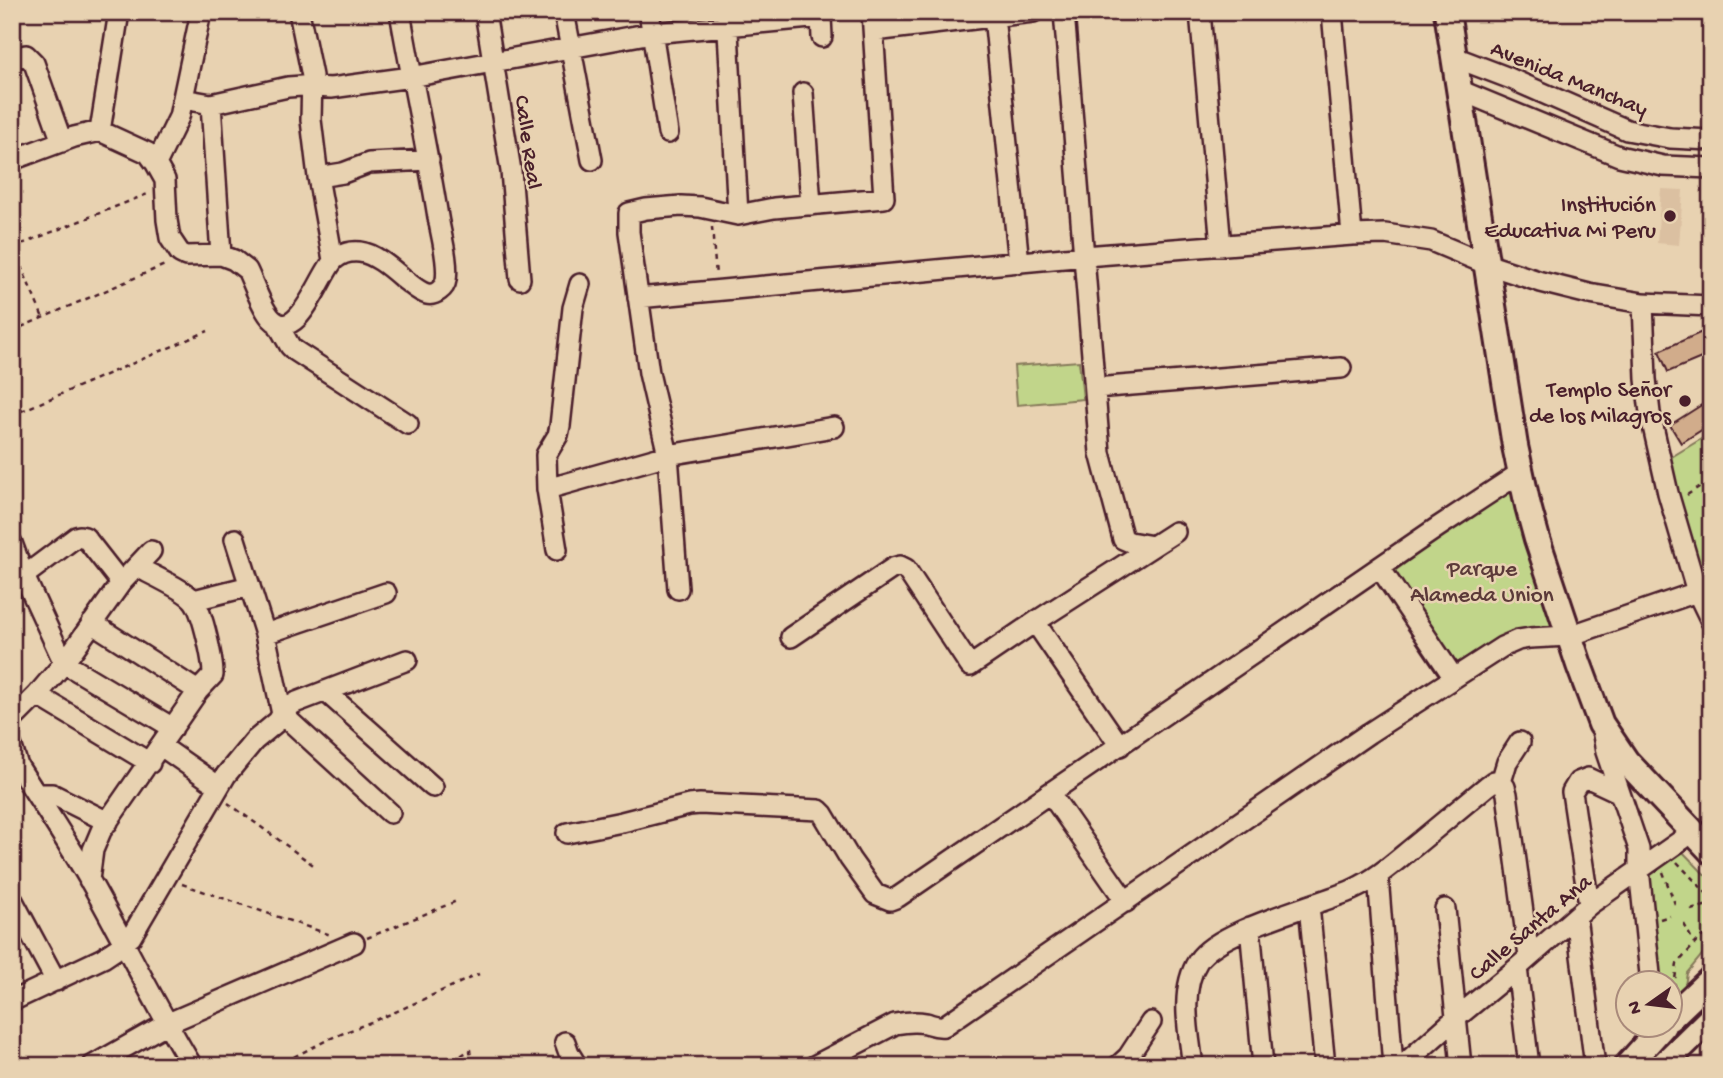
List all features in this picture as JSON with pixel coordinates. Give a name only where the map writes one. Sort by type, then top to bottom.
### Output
[{"type":"main road","points":[[1447,12],[1520,474],[1537,539],[1601,724],[1626,761],[1711,851]]},
{"type":"main road","points":[[1684,1004],[1711,979]]},
{"type":"main road","points":[[1661,1066],[1711,1018]]},
{"type":"main road","points":[[1626,1066],[1649,1040]]},
{"type":"street","points":[[100,131],[119,12]]},
{"type":"street","points":[[156,164],[179,117],[201,12]]},
{"type":"street","points":[[299,12],[312,76],[311,120],[333,260]]},
{"type":"street","points":[[277,323],[291,324],[299,316],[333,260],[343,254],[357,251],[370,254],[426,294],[435,294],[446,282],[446,263],[429,160],[400,12]]},
{"type":"street","name":"Calle Real","points":[[485,12],[511,171],[520,279]]},
{"type":"street","points":[[564,12],[592,160]]},
{"type":"street","points":[[649,12],[668,133]]},
{"type":"street","points":[[678,589],[668,454],[654,399],[629,232],[629,213],[681,206],[738,215],[774,208],[884,198],[873,22],[1033,12]]},
{"type":"street","points":[[1064,12],[1100,453],[1121,536],[1126,541],[1153,546]]},
{"type":"street","points":[[1199,12],[1221,246]]},
{"type":"street","points":[[1332,12],[1352,235]]},
{"type":"street","points":[[183,99],[211,104],[288,87],[331,88],[411,77],[728,18],[822,14],[822,37]]},
{"type":"street","points":[[994,16],[1019,263]]},
{"type":"street","points":[[728,18],[738,215]]},
{"type":"street","points":[[12,58],[26,55],[34,63],[62,142]]},
{"type":"street","name":"Avenida Manchay","points":[[1454,57],[1627,130],[1670,138],[1711,140]]},
{"type":"street","points":[[1459,90],[1619,156],[1663,166],[1711,168]]},
{"type":"street","points":[[803,93],[811,205]]},
{"type":"street","points":[[211,104],[221,255]]},
{"type":"street","points":[[12,160],[100,131],[148,153],[165,180],[170,238],[180,253],[186,256],[221,255],[234,260],[247,270],[270,316],[294,350],[408,424]]},
{"type":"street","points":[[318,177],[343,173],[369,163],[429,160]]},
{"type":"street","points":[[638,298],[1085,256],[1385,234],[1431,242],[1486,264],[1564,289],[1643,303],[1711,306]]},
{"type":"street","points":[[556,550],[547,489],[546,455],[558,435],[560,426],[573,308],[580,284]]},
{"type":"street","points":[[1643,303],[1650,413],[1668,493],[1704,578],[1711,621]]},
{"type":"street","points":[[1096,388],[1341,368]]},
{"type":"street","points":[[547,489],[668,454],[834,427]]},
{"type":"street","points":[[567,833],[689,805],[819,810],[875,894],[890,900],[898,897],[1520,474]]},
{"type":"street","points":[[791,637],[893,568],[900,566],[906,569],[970,666],[1175,532]]},
{"type":"street","points":[[18,579],[80,536],[85,537],[121,583]]},
{"type":"street","points":[[235,539],[265,634],[282,714],[390,813]]},
{"type":"street","points":[[12,543],[18,579],[64,663],[173,728]]},
{"type":"street","points":[[12,720],[64,663],[121,583],[151,551]]},
{"type":"street","points":[[89,880],[96,841],[198,691],[213,676],[213,664],[194,600],[137,567]]},
{"type":"street","points":[[1380,568],[1454,678]]},
{"type":"street","points":[[814,1066],[895,1024],[907,1022],[944,1026],[1369,733],[1502,647],[1518,640],[1569,636],[1704,578]]},
{"type":"street","points":[[194,600],[250,586]]},
{"type":"street","points":[[265,634],[386,593]]},
{"type":"street","points":[[1035,622],[1120,746]]},
{"type":"street","points":[[92,623],[198,691]]},
{"type":"street","points":[[12,1002],[103,958],[125,943],[137,929],[222,794],[247,748],[278,721],[282,714],[297,702],[407,660]]},
{"type":"street","points":[[325,691],[433,787]]},
{"type":"street","points":[[37,695],[155,755],[222,794]]},
{"type":"street","points":[[1601,724],[1606,752],[1639,849],[1650,970]]},
{"type":"street","points":[[1501,782],[1507,762],[1520,742]]},
{"type":"street","points":[[14,761],[89,880],[166,1024],[192,1066]]},
{"type":"street","points":[[1595,1066],[1572,792],[1578,782],[1588,778],[1620,793]]},
{"type":"street","points":[[1193,1066],[1186,1011],[1190,977],[1205,951],[1250,927],[1353,889],[1378,876],[1494,781],[1501,782],[1507,794],[1523,963],[1529,1066]]},
{"type":"street","points":[[1051,793],[1126,902]]},
{"type":"street","points":[[36,794],[52,794],[108,822]]},
{"type":"street","name":"Calle Santa Ana","points":[[1402,1066],[1583,911],[1693,832]]},
{"type":"street","points":[[1378,876],[1393,1066]]},
{"type":"street","points":[[12,899],[56,981]]},
{"type":"street","points":[[1309,906],[1325,1066]]},
{"type":"street","points":[[1445,909],[1461,1066]]},
{"type":"street","points":[[1250,927],[1263,1066]]},
{"type":"street","points":[[92,1066],[166,1024],[354,943]]},
{"type":"street","points":[[1125,1063],[1151,1022]]},
{"type":"street","points":[[565,1042],[577,1066]]},
{"type":"path","points":[[43,318],[12,247],[166,187]]},
{"type":"path","points":[[711,219],[716,278]]},
{"type":"path","points":[[12,331],[186,256]]},
{"type":"path","points":[[12,415],[208,331]]},
{"type":"path","points":[[1704,578],[1711,524]]},
{"type":"path","points":[[222,794],[316,867]]},
{"type":"path","points":[[1670,854],[1711,898]]},
{"type":"path","points":[[1660,862],[1675,904]]},
{"type":"path","points":[[166,879],[354,943],[459,900]]},
{"type":"path","points":[[1691,909],[1711,904]]},
{"type":"path","points":[[1684,924],[1695,944]]},
{"type":"path","points":[[1676,970],[1677,964],[1701,937],[1711,935]]},
{"type":"path","points":[[276,1066],[329,1039],[480,974]]},
{"type":"path","points":[[444,1066],[470,1050],[472,1066]]},
{"type":"shaded area","name":"Institución Educativa Mi Peru","points":[[1661,189],[1683,190],[1679,245],[1657,243]]},
{"type":"green space","points":[[1079,361],[1083,399],[1017,405],[1014,366]]},
{"type":"green space","points":[[1711,433],[1711,571],[1702,578],[1670,458]]},
{"type":"green space","name":"Parque Alameda Union","points":[[1518,487],[1557,625],[1511,632],[1454,667],[1392,573],[1498,494]]},
{"type":"green space","points":[[1677,846],[1711,881],[1711,944],[1687,973],[1684,992],[1684,970],[1654,970],[1642,875]]},
{"type":"building","points":[[1711,328],[1711,354],[1668,372],[1659,351]]},
{"type":"building","points":[[1711,399],[1711,424],[1681,443],[1670,425]]},
{"type":"place","name":"Institución Educativa Mi Peru","points":[[1670,216]]},
{"type":"place","name":"Templo Señor de los Milagros","points":[[1685,401]]}]
